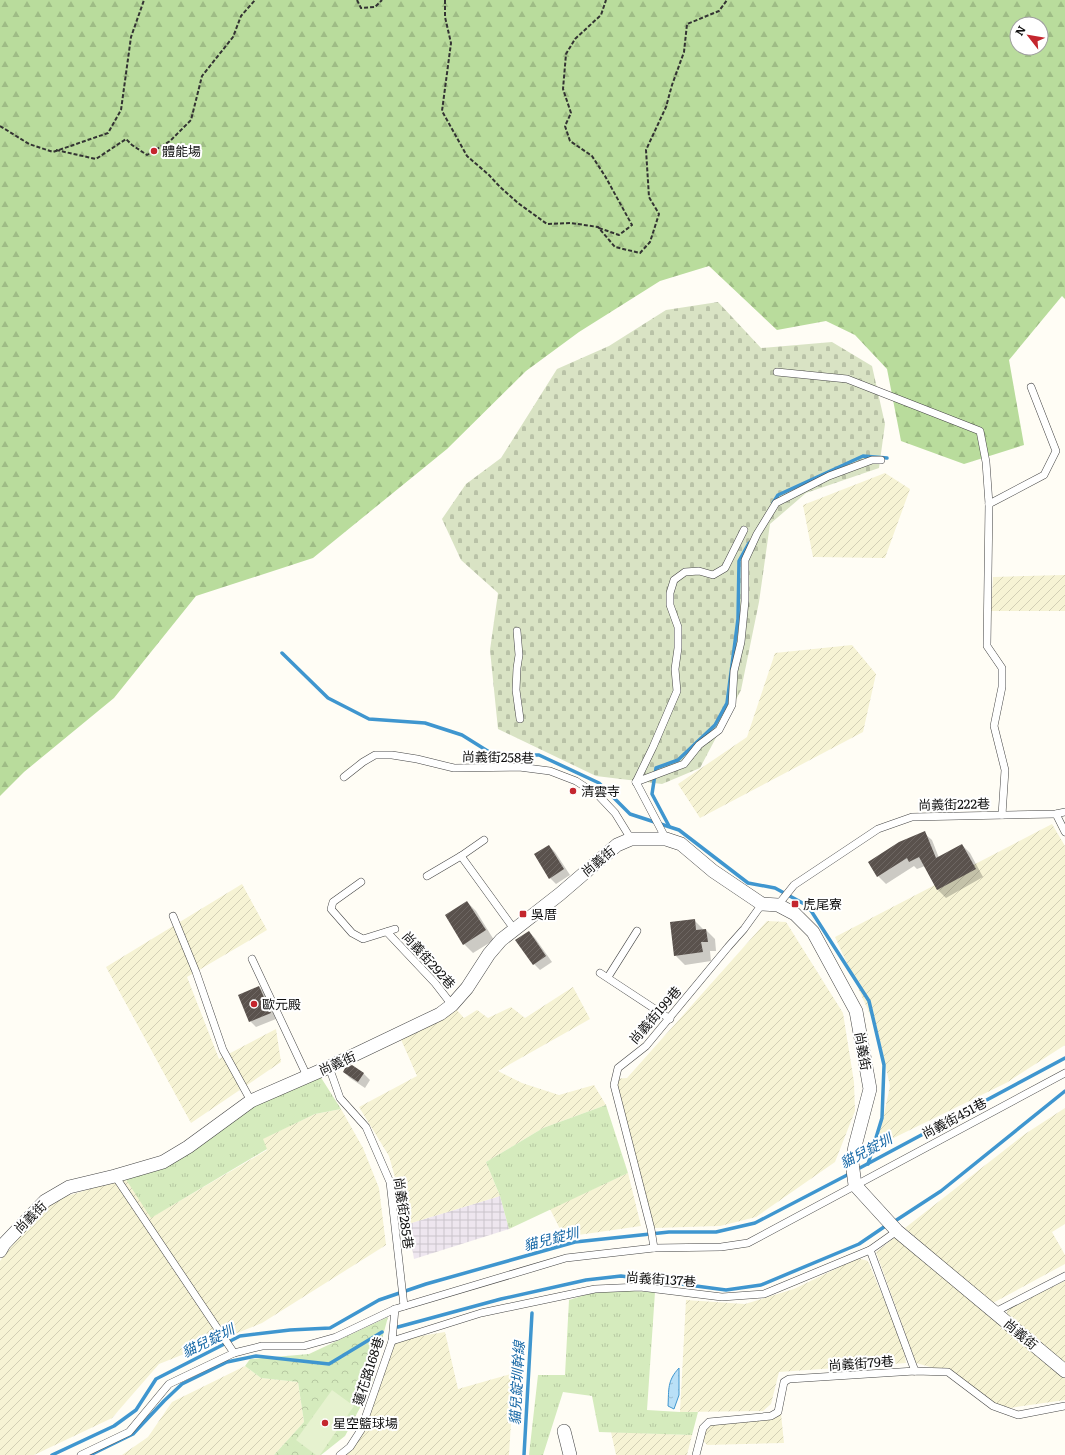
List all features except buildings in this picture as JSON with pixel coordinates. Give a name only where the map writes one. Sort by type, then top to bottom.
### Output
[{"type":"street","name":"尚義街","points":[[1,1244],[45,1201],[69,1187],[163,1162],[188,1147],[251,1101],[329,1067],[440,1014],[452,1005],[467,988],[489,954],[501,940],[560,894],[617,845],[631,839],[665,836],[681,844],[713,870],[762,904],[778,905],[795,914],[813,932],[856,1011],[870,1090],[852,1162],[855,1185],[897,1231],[1065,1371]]},
{"type":"street","points":[[564,1431],[570,1455]]},
{"type":"lane","points":[[777,372],[846,378],[980,431],[986,462],[989,504],[986,646],[1002,668],[1002,687],[994,726],[1005,770],[1002,815]]},
{"type":"lane","points":[[989,504],[1044,475],[1056,450],[1031,387]]},
{"type":"lane","points":[[636,782],[684,764],[699,746],[719,730],[732,705],[734,671],[741,642],[745,601],[745,560],[757,534],[776,503],[829,476],[866,462],[881,460]]},
{"type":"lane","points":[[636,782],[677,691],[676,669],[678,627],[670,605],[670,594],[674,580],[685,572],[699,571],[713,575],[725,568],[744,530]]},
{"type":"lane","points":[[517,631],[519,655],[516,690],[520,719]]},
{"type":"lane","name":"尚義街258巷","points":[[344,778],[363,762],[375,755],[392,755],[454,768],[519,767],[550,771],[576,781],[599,796],[615,813],[631,839]]},
{"type":"lane","points":[[636,782],[665,836]]},
{"type":"lane","name":"尚義街222巷","points":[[778,905],[792,888],[878,829],[912,817],[1056,814],[1065,812]]},
{"type":"lane","points":[[1056,814],[1065,832]]},
{"type":"lane","points":[[427,876],[461,856],[484,840]]},
{"type":"lane","points":[[461,856],[514,929]]},
{"type":"lane","points":[[361,882],[333,902],[331,909],[352,933],[363,939],[395,929]]},
{"type":"lane","name":"尚義街199巷","points":[[654,1248],[651,1229],[614,1085],[618,1068],[646,1046],[670,1019],[744,929],[762,904]]},
{"type":"lane","points":[[173,916],[196,972],[223,1050],[251,1101]]},
{"type":"lane","points":[[608,977],[638,931]]},
{"type":"lane","name":"尚義街292巷","points":[[387,932],[435,983],[452,1005]]},
{"type":"lane","points":[[252,959],[306,1076]]},
{"type":"lane","points":[[600,973],[670,1019]]},
{"type":"lane","name":"尚義街285巷","points":[[329,1067],[340,1098],[366,1127],[390,1182],[400,1282],[404,1306]]},
{"type":"lane","name":"尚義街451巷","points":[[855,1185],[1065,1073]]},
{"type":"lane","points":[[115,1176],[234,1353]]},
{"type":"lane","name":"尚義街137巷","points":[[395,1309],[566,1258],[654,1248],[721,1247],[748,1243],[855,1185]]},
{"type":"lane","name":"尚義街137巷","points":[[392,1342],[481,1313],[595,1290],[640,1287],[722,1297],[764,1294],[870,1250],[897,1231]]},
{"type":"lane","points":[[870,1250],[915,1371]]},
{"type":"lane","points":[[995,1312],[1065,1276]]},
{"type":"lane","points":[[81,1455],[129,1432],[169,1384],[234,1353],[262,1346],[304,1346],[336,1337],[395,1309]]},
{"type":"lane","name":"蓮花路168巷","points":[[340,1455],[350,1447],[361,1430],[392,1342],[395,1309]]},
{"type":"lane","name":"尚義街79巷","points":[[696,1455],[703,1428],[709,1422],[771,1416],[778,1412],[784,1382],[789,1379],[915,1371],[948,1372],[993,1406],[1018,1415],[1065,1406]]},
{"type":"path","points":[[0,126],[29,144],[53,152],[108,133],[121,110],[131,37],[144,0]]},
{"type":"path","points":[[56,150],[96,159],[126,139],[147,155],[170,141],[192,120],[202,76],[233,37],[241,16],[255,0]]},
{"type":"path","points":[[357,0],[361,8],[375,7],[382,0]]},
{"type":"path","points":[[445,0],[445,17],[451,43],[442,112],[467,156],[518,203],[547,224],[571,223],[598,227],[619,235],[632,225],[605,176],[592,156],[570,141],[565,126],[571,113],[563,89],[566,54],[575,39],[601,15],[606,0]]},
{"type":"path","points":[[598,227],[615,247],[640,253],[650,242],[659,214],[649,197],[646,150],[666,107],[684,52],[687,24],[719,11],[727,0]]},
{"type":"shaded area","points":[[885,473],[910,489],[885,558],[813,557],[803,505]]},
{"type":"shaded area","points":[[1065,575],[1065,611],[991,611],[993,577]]},
{"type":"shaded area","points":[[852,645],[876,674],[863,732],[700,818],[678,784],[747,737],[775,653]]},
{"type":"shaded area","points":[[1052,824],[1065,846],[1065,1045],[1006,1083],[871,1149],[883,1119],[890,1086],[878,1032],[835,937]]},
{"type":"shaded area","points":[[242,884],[267,930],[187,977],[219,1059],[276,1029],[281,1062],[191,1123],[106,967]]},
{"type":"shaded area","points":[[767,921],[786,922],[843,1013],[854,1082],[855,1111],[835,1162],[756,1217],[720,1226],[653,1228],[614,1079],[627,1078]]},
{"type":"shaded area","points":[[573,987],[590,1019],[498,1071],[522,1083],[559,1095],[594,1085],[606,1105],[543,1128],[486,1162],[500,1196],[408,1224],[389,1156],[359,1107],[417,1076],[399,1035],[454,1007],[464,1018],[477,1010],[488,1018],[511,1007],[525,1018]]},
{"type":"shaded area","points":[[1065,1108],[1065,1224],[1052,1232],[1065,1255],[1065,1264],[991,1304],[905,1228],[1025,1134]]},
{"type":"shaded area","points":[[341,1109],[363,1148],[379,1188],[386,1245],[262,1323],[159,1364],[112,1418],[34,1455],[0,1455],[0,1261],[37,1213],[64,1197],[125,1178],[152,1217],[267,1150],[262,1139],[315,1114]]},
{"type":"shaded area","points":[[628,1173],[641,1226],[564,1237],[550,1209]]},
{"type":"shaded area","points":[[500,1196],[509,1229],[414,1259],[408,1224]]},
{"type":"shaded area","points":[[894,1238],[901,1241],[1065,1374],[1065,1400],[1003,1409],[952,1373],[916,1363],[876,1252]]},
{"type":"shaded area","points":[[858,1258],[868,1261],[903,1345],[906,1363],[779,1372],[771,1404],[763,1411],[680,1412],[686,1300],[745,1304],[794,1289]]},
{"type":"shaded area","points":[[1065,1281],[1065,1364],[1007,1316],[1007,1308]]},
{"type":"shaded area","points":[[445,1332],[458,1389],[514,1373],[509,1455],[344,1455],[366,1416],[386,1354],[397,1340]]},
{"type":"shaded area","points":[[245,1366],[261,1378],[298,1382],[304,1422],[274,1455],[122,1455],[148,1437],[172,1402]]},
{"type":"shaded area","points":[[781,1414],[784,1443],[707,1445],[701,1438],[707,1421]]},
{"type":"shaded area","points":[[611,1432],[692,1435],[687,1455],[616,1455]]},
{"type":"green space","points":[[0,0],[1065,0],[1065,299],[1062,296],[1009,360],[1024,445],[964,464],[901,441],[887,369],[855,335],[826,321],[777,330],[709,266],[660,281],[579,332],[526,371],[447,449],[313,558],[196,596],[114,698],[24,772],[0,796]]},
{"type":"green space","points":[[718,302],[761,348],[832,342],[872,366],[885,424],[879,468],[806,493],[770,524],[759,602],[741,690],[700,768],[662,784],[596,776],[498,729],[490,650],[498,593],[461,560],[442,519],[466,484],[501,458],[557,369],[609,346],[666,310]]},
{"type":"green space","points":[[320,1076],[341,1109],[315,1114],[263,1139],[267,1149],[151,1218],[125,1178],[256,1104]]},
{"type":"green space","points":[[606,1105],[628,1173],[509,1229],[500,1196],[486,1162],[543,1128]]},
{"type":"green space","points":[[601,1290],[655,1292],[647,1410],[698,1412],[692,1435],[599,1432],[592,1396],[563,1392],[543,1455],[529,1455],[538,1375],[565,1375],[569,1300]]},
{"type":"green space","points":[[388,1317],[370,1389],[345,1436],[321,1455],[274,1455],[304,1422],[298,1382],[261,1378],[245,1366],[250,1359],[309,1354]]},
{"type":"green space","name":"星空籃球場","points":[[332,1390],[354,1406],[320,1455],[316,1455],[296,1440]]},
{"type":"water","points":[[679,1368],[679,1395],[674,1409],[668,1406],[669,1390],[672,1377]]},
{"type":"waterway","points":[[773,503],[778,495],[863,456],[887,458]]},
{"type":"waterway","points":[[669,826],[652,794],[656,768],[678,760],[715,725],[727,703],[738,619],[739,561],[749,543]]},
{"type":"waterway","points":[[282,653],[328,698],[369,719],[425,723],[462,735],[494,755],[539,755],[599,783],[630,814],[679,830],[748,883],[775,888],[808,906],[869,1001],[884,1065],[882,1118],[868,1164]]},
{"type":"waterway","name":"貓兒錠圳","points":[[856,1170],[1065,1058]]},
{"type":"waterway","points":[[895,1221],[941,1191],[1065,1091]]},
{"type":"waterway","name":"貓兒錠圳","points":[[52,1455],[114,1426],[136,1410],[156,1379],[240,1336],[290,1330],[330,1328],[379,1300],[426,1284],[575,1242],[669,1232],[716,1232],[755,1223],[851,1173]]},
{"type":"waterway","points":[[398,1327],[501,1299],[586,1280],[621,1276],[726,1290],[761,1285],[859,1244],[884,1227]]},
{"type":"waterway","name":"貓兒錠圳幹線","points":[[524,1455],[532,1313]]},
{"type":"waterway","points":[[90,1455],[133,1434],[182,1384],[227,1362],[256,1356],[329,1364],[382,1332]]},
{"type":"place","name":"體能場","points":[[154,151]]},
{"type":"place","name":"清雲寺","points":[[573,791]]},
{"type":"place","name":"虎尾寮","points":[[795,904]]},
{"type":"place","name":"吳厝","points":[[523,914]]},
{"type":"place","name":"歐元殿","points":[[254,1004]]},
{"type":"place","name":"星空籃球場","points":[[325,1423]]}]
